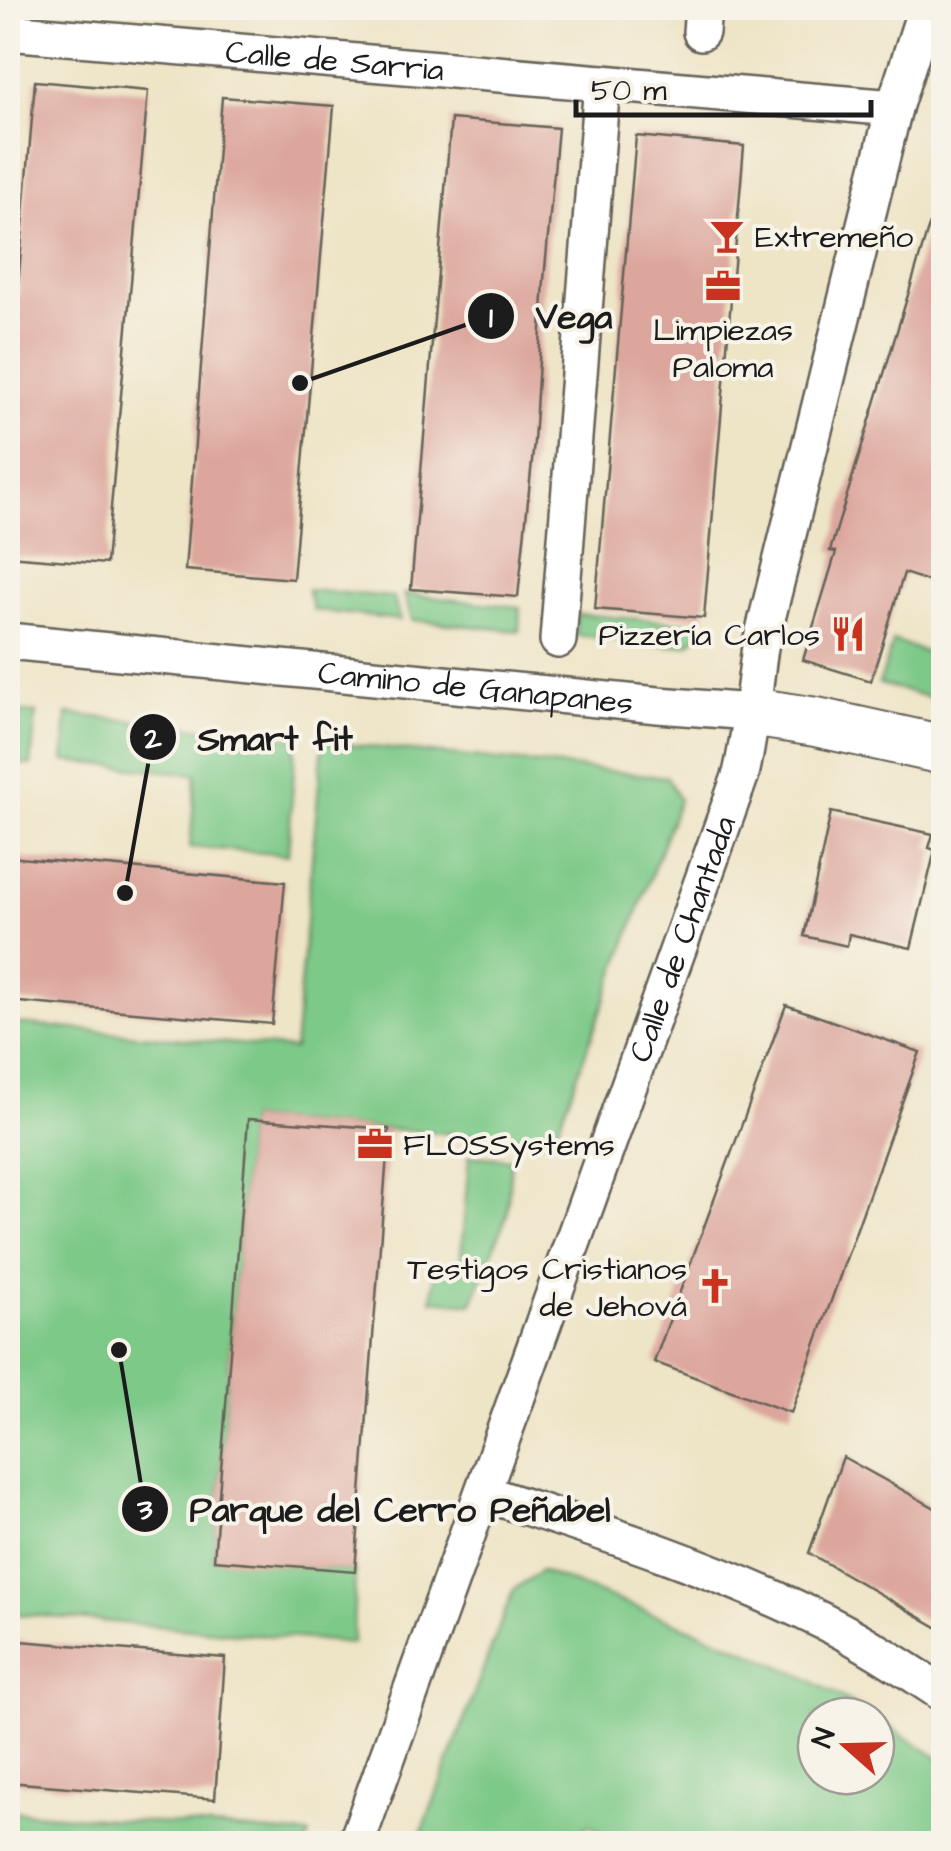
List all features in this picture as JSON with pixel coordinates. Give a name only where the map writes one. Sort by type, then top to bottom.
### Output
[{"type":"street","name":"Calle de Chantada","points":[[356,1844],[741,774],[760,647],[894,108],[926,8]]},
{"type":"street","name":"Calle de Sarria","points":[[8,32],[894,108]]},
{"type":"street","points":[[558,640],[602,83]]},
{"type":"street","name":"Camino de Ganapanes","points":[[8,641],[750,712],[944,750]]},
{"type":"street","points":[[483,1492],[622,1538],[748,1587],[842,1631],[944,1694]]},
{"type":"green space","points":[[307,590],[393,597],[401,620],[313,610]]},
{"type":"green space","points":[[404,594],[520,607],[519,631],[412,620]]},
{"type":"green space","points":[[577,614],[700,624],[700,633],[689,644],[673,646],[575,635]]},
{"type":"green space","points":[[893,641],[943,658],[943,701],[879,684]]},
{"type":"green space","points":[[8,711],[36,713],[31,765],[8,763]]},
{"type":"green space","points":[[67,714],[296,738],[288,855],[190,847],[196,774],[64,761]]},
{"type":"green space","points":[[323,742],[667,777],[679,800],[553,1141],[248,1119],[214,1559],[355,1571],[353,1643],[8,1613],[8,1023],[294,1049]]},
{"type":"green space","points":[[469,1156],[511,1159],[507,1215],[472,1304],[432,1300],[435,1271],[460,1271]]},
{"type":"green space","points":[[541,1571],[731,1644],[838,1696],[796,1696],[796,1796],[896,1796],[896,1731],[943,1761],[943,1843],[616,1843],[589,1824],[569,1843],[418,1843],[513,1590]]},
{"type":"green space","points":[[8,1811],[310,1835],[306,1844],[8,1843]]},
{"type":"building","points":[[35,81],[148,91],[106,564],[8,556],[8,408]]},
{"type":"building","points":[[222,97],[334,106],[293,579],[185,570]]},
{"type":"building","points":[[451,119],[558,128],[518,597],[411,589]]},
{"type":"building","points":[[636,136],[744,146],[704,618],[595,609]]},
{"type":"building","points":[[936,203],[944,204],[944,551],[934,583],[904,573],[871,681],[803,660],[836,552],[830,551]]},
{"type":"building","points":[[831,812],[933,834],[929,848],[935,850],[911,948],[849,934],[847,946],[804,936]]},
{"type":"building","points":[[8,857],[285,882],[272,1024],[8,1001]]},
{"type":"building","points":[[786,1005],[920,1052],[791,1413],[654,1362]]},
{"type":"building","points":[[248,1119],[389,1129],[355,1571],[214,1560]]},
{"type":"building","points":[[843,1457],[944,1513],[944,1631],[809,1553]]},
{"type":"building","points":[[8,1640],[225,1658],[215,1799],[8,1782]]},
{"type":"place","name":"Extremeño","points":[[727,236]]},
{"type":"place","name":"Limpiezas Paloma","points":[[723,286]]},
{"type":"place","name":"Vega","points":[[300,383]]},
{"type":"place","name":"Pizzería Carlos","points":[[848,634]]},
{"type":"place","name":"Smart fit","points":[[125,893]]},
{"type":"place","name":"FLOSSystems","points":[[375,1144]]},
{"type":"place","name":"Testigos Cristianos de Jehová","points":[[715,1286]]},
{"type":"place","name":"Parque del Cerro Peñabel","points":[[119,1350]]}]
